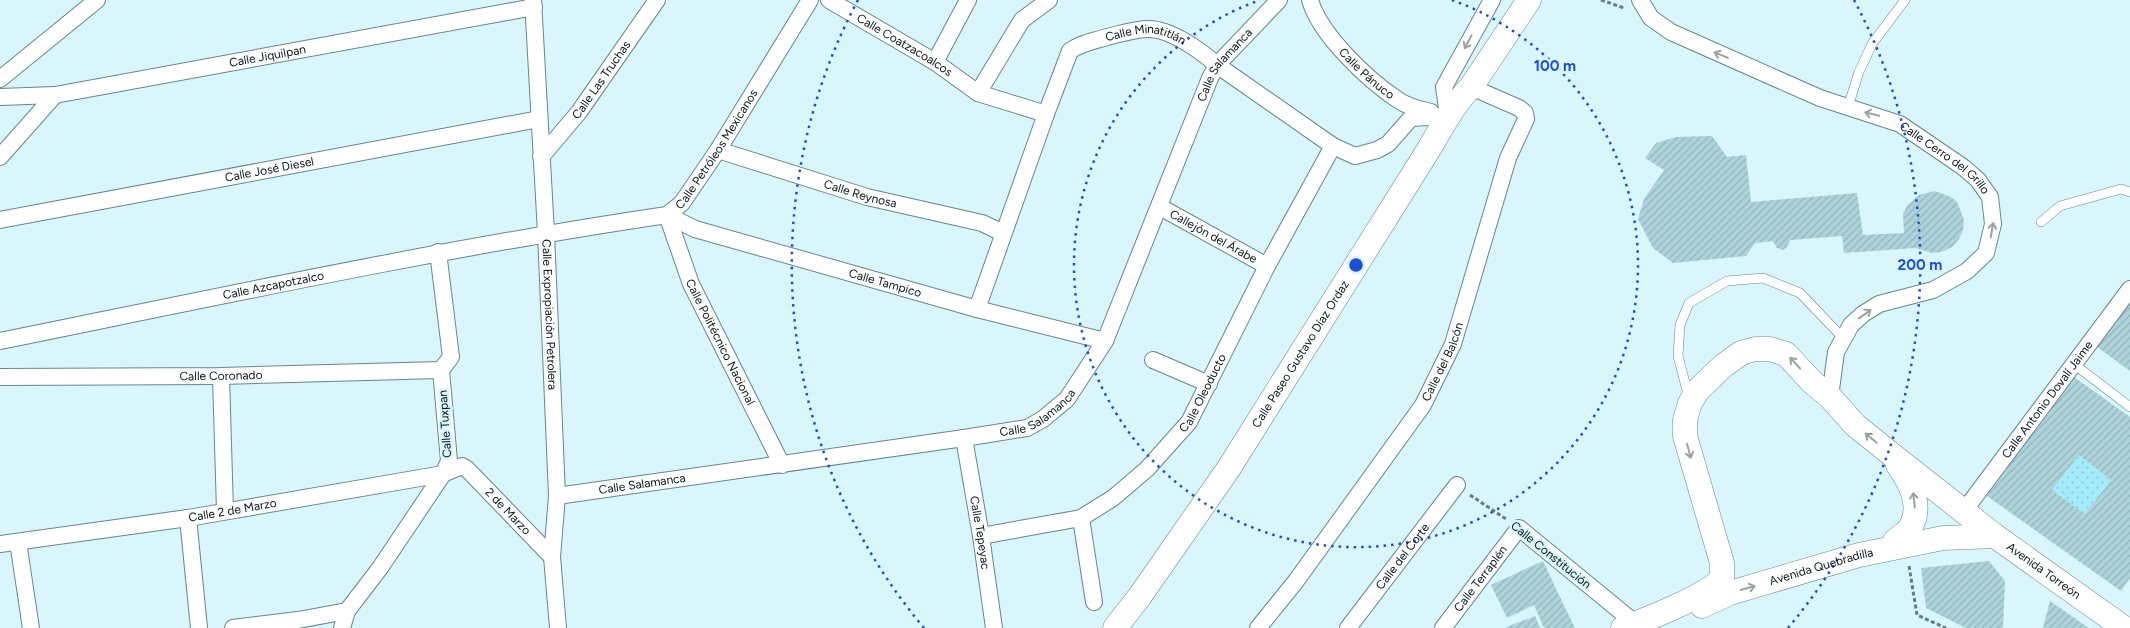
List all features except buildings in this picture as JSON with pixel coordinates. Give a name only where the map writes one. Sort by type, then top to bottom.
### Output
[{"type":"street","points":[[0,79],[97,0]]},
{"type":"street","name":"Calle Las Truchas","points":[[541,157],[578,112],[657,0]]},
{"type":"street","name":"Calle Petróleos Mexicanos","points":[[546,233],[667,215],[682,203],[718,150],[810,0]]},
{"type":"street","name":"Calle Coatzacoalcos","points":[[829,0],[935,62],[978,93],[1046,114]]},
{"type":"street","points":[[935,62],[968,0]]},
{"type":"street","points":[[978,93],[1022,20],[1049,0]]},
{"type":"street","name":"Calle Salamanca","points":[[557,496],[964,438],[1027,428],[1043,419],[1067,399],[1105,341],[1210,78],[1217,66],[1279,0]]},
{"type":"street","name":"Calle Pánuco","points":[[1310,0],[1322,23],[1350,61],[1398,100],[1411,107],[1448,116]]},
{"type":"street","points":[[1448,116],[1444,87],[1492,0]]},
{"type":"street","name":"Calle Paseo Gustavo Díaz Ordaz","points":[[1114,628],[1140,596],[1229,468],[1448,116],[1471,87],[1530,0]]},
{"type":"street","name":"Calle Cerro del Grillo","points":[[1639,1],[1651,18],[1671,32],[1820,98],[1885,117],[1900,124],[1963,167],[1978,180],[1990,196],[1993,224],[1986,253],[1967,272],[1934,290],[1879,304],[1863,314],[1851,325],[1836,352],[1830,397]]},
{"type":"street","name":"Calle Expropiación Petrolera","points":[[534,4],[557,496],[552,557],[558,628]]},
{"type":"street","name":"Calle Jiquilpan","points":[[0,97],[55,95],[534,4]]},
{"type":"street","name":"Calle Minatitlán","points":[[977,309],[1070,51],[1078,46],[1121,33],[1150,29],[1168,33],[1204,53],[1217,66],[1333,146],[1355,156],[1388,144],[1411,118],[1448,116]]},
{"type":"street","name":"Calle del Balcón","points":[[1258,628],[1296,581],[1424,405],[1453,344],[1508,158],[1526,119],[1525,113],[1519,108],[1471,87]]},
{"type":"street","points":[[0,157],[55,95]]},
{"type":"street","name":"Calle José Diesel","points":[[0,220],[539,118]]},
{"type":"street","name":"Calle Oleoducto","points":[[981,536],[1081,518],[1113,498],[1147,469],[1189,422],[1268,266],[1333,146]]},
{"type":"street","name":"Calle Reynosa","points":[[718,150],[867,197],[982,223],[1004,233]]},
{"type":"street","name":"Callejón del Árabe","points":[[1160,206],[1268,266]]},
{"type":"street","name":"Calle Tampico","points":[[667,215],[695,229],[977,309],[1105,341]]},
{"type":"street","name":"Calle Politécnico Nacional","points":[[667,215],[691,284],[782,465]]},
{"type":"street","name":"Calle Azcapotzalco","points":[[0,341],[438,252],[546,233]]},
{"type":"street","name":"Calle Tuxpan","points":[[342,628],[347,611],[380,568],[443,474],[449,461],[441,370],[451,357],[438,252]]},
{"type":"street","name":"Calle Antonio Dovalí Jaime","points":[[1964,511],[2130,289]]},
{"type":"street","points":[[1639,627],[1707,590],[1722,579],[1722,563],[1685,436],[1685,420],[1690,404],[1698,390],[1723,366],[1741,353],[1755,348],[1770,349],[1786,354],[1812,382],[1830,397],[1855,425],[1964,511],[1950,522],[1900,544]]},
{"type":"street","points":[[1153,360],[1209,384]]},
{"type":"street","name":"Calle Coronado","points":[[0,377],[220,376],[441,370]]},
{"type":"street","points":[[220,376],[224,511]]},
{"type":"street","name":"Calle Tepeyac","points":[[964,438],[981,536],[994,628]]},
{"type":"street","points":[[1891,454],[1911,484],[1916,502],[1910,529],[1900,544]]},
{"type":"street","name":"Calle 2 de Marzo","points":[[0,544],[188,518],[443,474],[462,466]]},
{"type":"street","name":"2 de Marzo","points":[[462,466],[552,557]]},
{"type":"street","name":"Calle del Corte","points":[[1348,628],[1457,485]]},
{"type":"street","name":"Avenida Torreón","points":[[1964,511],[1995,536],[2124,628]]},
{"type":"street","points":[[188,518],[199,628]]},
{"type":"street","points":[[1081,518],[1094,602]]},
{"type":"street","name":"Calle Constitución","points":[[1519,528],[1639,627]]},
{"type":"street","name":"Calle Terraplén","points":[[1443,628],[1519,528]]},
{"type":"street","name":"Avenida Quebradilla","points":[[1639,627],[1730,593],[1900,544],[1943,538],[1995,536]]},
{"type":"street","points":[[18,542],[31,628]]},
{"type":"street","points":[[233,628],[298,620],[347,611]]},
{"type":"lane","points":[[1848,107],[1859,72],[1872,44],[1905,0]]},
{"type":"lane","points":[[2041,222],[2060,206],[2121,189],[2130,192]]},
{"type":"lane","points":[[1690,404],[1678,356],[1680,325],[1689,303],[1727,281],[1763,278],[1800,293],[1843,338]]},
{"type":"lane","points":[[2074,364],[2130,407]]},
{"type":"path","name":"Calle Constitución","points":[[1457,485],[1519,528]]},
{"type":"path","points":[[1900,544],[1917,615],[1946,628]]},
{"type":"shaded area","points":[[2079,455],[2111,480],[2085,514],[2052,490]]}]
